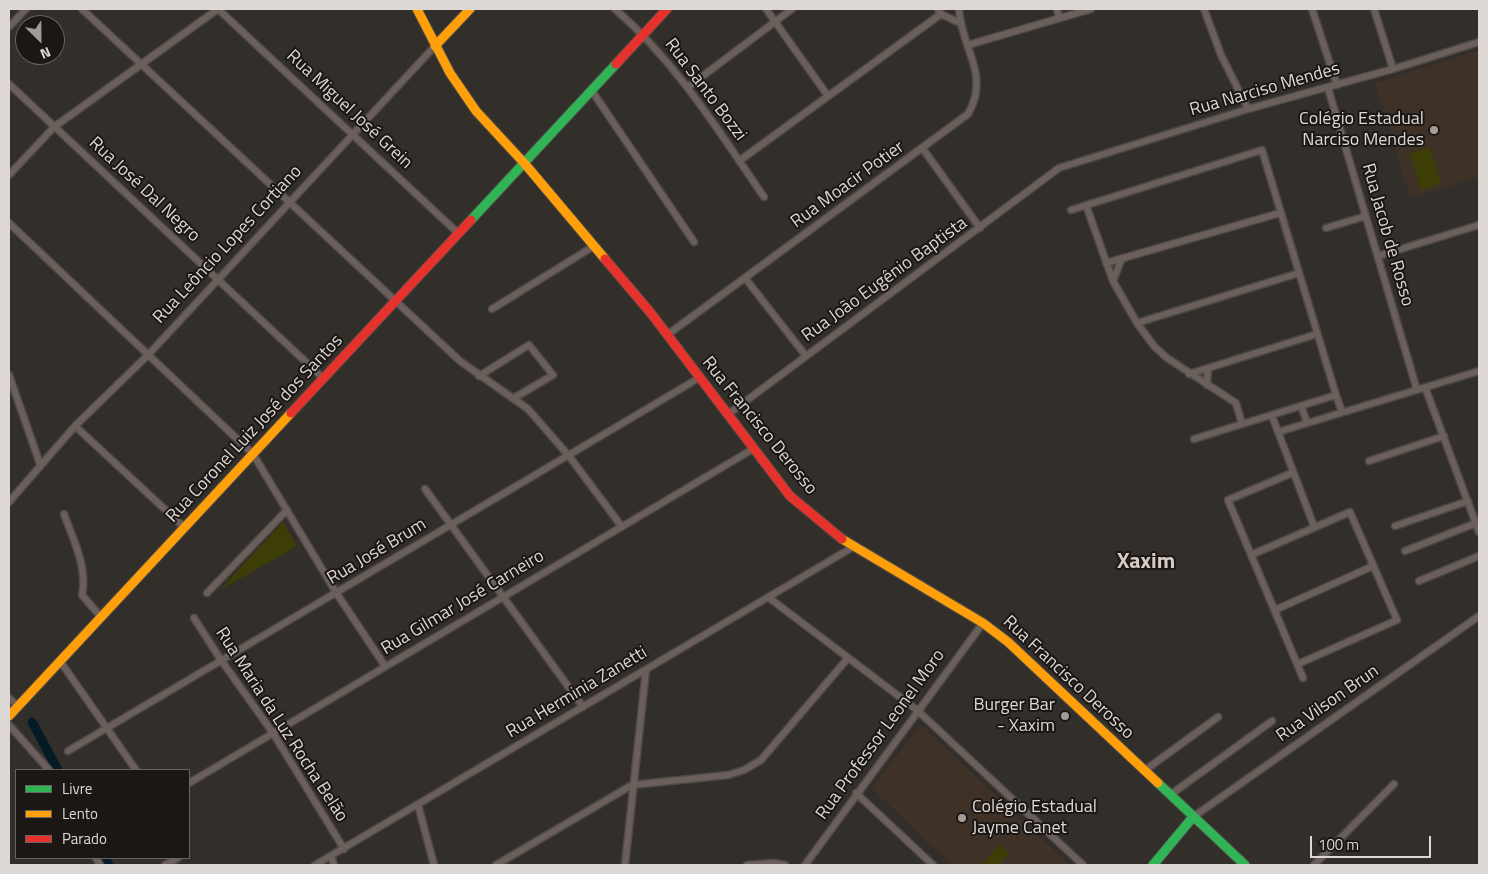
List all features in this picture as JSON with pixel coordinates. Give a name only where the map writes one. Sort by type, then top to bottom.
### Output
[{"type":"main road","name":"Rua Francisco Derosso","points":[[417,9],[451,77],[471,106],[508,149],[525,164],[667,335],[790,496],[834,534],[983,623],[1008,642],[1245,865]]},
{"type":"main road","name":"Rua Leôncio Lopes Cortiano","points":[[435,46],[470,9]]},
{"type":"main road","name":"Rua Coronel Luiz José dos Santos","points":[[9,716],[525,164],[667,9]]},
{"type":"main road","points":[[1153,865],[1194,817]]},
{"type":"street","points":[[9,27],[26,9]]},
{"type":"street","points":[[82,9],[396,302],[479,376],[528,409],[569,456],[622,527]]},
{"type":"street","points":[[9,176],[54,127],[218,9]]},
{"type":"street","name":"Rua Miguel José Grein","points":[[218,9],[459,234]]},
{"type":"street","name":"Rua Santo Bozzi","points":[[615,9],[645,35],[688,87],[764,197]]},
{"type":"street","points":[[766,9],[776,20],[828,96]]},
{"type":"street","points":[[688,87],[792,9]]},
{"type":"street","name":"Rua Moacir Potier","points":[[667,335],[923,149],[968,114],[976,99],[978,86],[968,45],[960,23],[959,9]]},
{"type":"street","points":[[1057,9],[1058,18]]},
{"type":"street","points":[[968,45],[1091,9]]},
{"type":"street","points":[[1204,9],[1221,55],[1248,109]]},
{"type":"street","points":[[1312,9],[1337,85]]},
{"type":"street","points":[[1374,9],[1394,69]]},
{"type":"street","points":[[739,161],[939,12],[960,23]]},
{"type":"street","name":"Rua Narciso Mendes","points":[[1059,168],[1248,109],[1394,69],[1479,42]]},
{"type":"street","name":"Rua Leôncio Lopes Cortiano","points":[[9,502],[40,464],[75,426],[148,355],[435,46]]},
{"type":"street","name":"Rua José Dal Negro","points":[[9,84],[324,378]]},
{"type":"street","name":"Rua Jacob de Rosso","points":[[1328,88],[1417,390]]},
{"type":"street","points":[[592,92],[694,242]]},
{"type":"street","points":[[923,149],[980,228]]},
{"type":"street","points":[[1071,210],[1262,150],[1342,412]]},
{"type":"street","name":"Rua João Eugênio Baptista","points":[[727,415],[1059,168]]},
{"type":"street","points":[[1086,205],[1113,281],[1137,323],[1154,346],[1189,374],[1236,403],[1242,424]]},
{"type":"street","points":[[1106,263],[1280,213]]},
{"type":"street","points":[[1326,228],[1366,216]]},
{"type":"street","points":[[9,223],[253,454],[337,594],[386,666]]},
{"type":"street","points":[[1378,256],[1479,225]]},
{"type":"street","points":[[492,309],[594,246]]},
{"type":"street","points":[[1113,281],[1122,258]]},
{"type":"street","points":[[1137,323],[1299,274]]},
{"type":"street","points":[[745,278],[806,356]]},
{"type":"street","points":[[1189,374],[1317,334]]},
{"type":"street","points":[[479,376],[529,344],[553,375],[514,398]]},
{"type":"street","points":[[1207,386],[1208,368]]},
{"type":"street","points":[[1278,432],[1479,371]]},
{"type":"street","points":[[9,375],[40,464]]},
{"type":"street","name":"Rua José Brum","points":[[68,751],[337,594],[700,378]]},
{"type":"street","points":[[1425,388],[1479,532]]},
{"type":"street","points":[[1194,439],[1336,395]]},
{"type":"street","points":[[1301,406],[1306,422]]},
{"type":"street","points":[[1272,416],[1292,473],[1314,526]]},
{"type":"street","points":[[75,426],[185,528]]},
{"type":"street","points":[[1369,461],[1444,436]]},
{"type":"street","name":"Rua Gilmar José Carneiro","points":[[190,782],[753,449]]},
{"type":"street","points":[[1292,473],[1228,500],[1303,678]]},
{"type":"street","points":[[425,489],[583,707]]},
{"type":"street","points":[[1395,526],[1468,501]]},
{"type":"street","points":[[208,593],[287,510]]},
{"type":"street","points":[[1251,555],[1314,526],[1350,512],[1397,620],[1298,664]]},
{"type":"street","points":[[64,514],[85,580],[82,595],[101,617]]},
{"type":"street","points":[[1405,551],[1476,523]]},
{"type":"street","name":"Rua Herminia Zanetti","points":[[315,865],[854,547]]},
{"type":"street","points":[[1419,581],[1479,556]]},
{"type":"street","points":[[1275,610],[1373,566]]},
{"type":"street","points":[[768,597],[917,710],[1083,865]]},
{"type":"street","name":"Rua Vilson Brun","points":[[1194,817],[1479,616]]},
{"type":"street","name":"Rua Maria da Luz Rocha Belão","points":[[194,618],[221,660],[273,733],[344,849]]},
{"type":"street","name":"Rua Professor Leonel Moro","points":[[805,865],[917,710],[983,623]]},
{"type":"street","points":[[496,865],[632,785],[728,775],[744,770],[761,760],[848,658]]},
{"type":"street","points":[[60,660],[135,769]]},
{"type":"street","points":[[625,865],[632,785],[646,670]]},
{"type":"street","points":[[9,698],[18,706]]},
{"type":"street","points":[[1144,771],[1218,717]]},
{"type":"street","points":[[1170,795],[1272,721]]},
{"type":"street","points":[[9,725],[47,769]]},
{"type":"street","points":[[1314,865],[1394,784]]},
{"type":"street","points":[[856,793],[933,865]]},
{"type":"street","points":[[418,805],[434,865]]},
{"type":"street","points":[[332,856],[334,865]]},
{"type":"street","points":[[165,865],[176,859]]},
{"type":"street","points":[[747,865],[774,863],[785,865]]},
{"type":"shaded area","name":"Colégio Estadual Narciso Mendes","points":[[1479,50],[1479,177],[1410,198],[1375,83]]},
{"type":"shaded area","points":[[1430,147],[1441,184],[1421,190],[1410,153]]},
{"type":"shaded area","points":[[283,522],[297,546],[220,590]]},
{"type":"shaded area","name":"Colégio Estadual Jayme Canet","points":[[921,725],[1070,865],[952,865],[871,788]]},
{"type":"shaded area","points":[[1000,845],[1009,853],[998,865],[981,865]]},
{"type":"waterway","points":[[32,722],[57,769]]},
{"type":"waterway","points":[[106,859],[109,865]]},
{"type":"traffic: fast","points":[[471,220],[616,64]]},
{"type":"traffic: fast","points":[[1158,783],[1245,865]]},
{"type":"traffic: fast","points":[[1153,865],[1193,817]]},
{"type":"traffic: slow","points":[[417,9],[450,73],[476,111],[525,164],[605,259]]},
{"type":"traffic: slow","points":[[435,46],[470,9]]},
{"type":"traffic: slow","points":[[9,716],[291,413]]},
{"type":"traffic: slow","points":[[842,539],[983,623],[1008,642],[1158,783]]},
{"type":"traffic: jam","points":[[616,64],[667,9]]},
{"type":"traffic: jam","points":[[291,413],[471,220]]},
{"type":"traffic: jam","points":[[605,259],[650,312],[790,496],[842,539]]},
{"type":"place","name":"Colégio Estadual Narciso Mendes","points":[[1434,130]]},
{"type":"place","name":"Burger Bar - Xaxim","points":[[1065,716]]},
{"type":"place","name":"Colégio Estadual Jayme Canet","points":[[962,818]]},
{"type":"district","name":"Xaxim","points":[[1146,563]]}]
